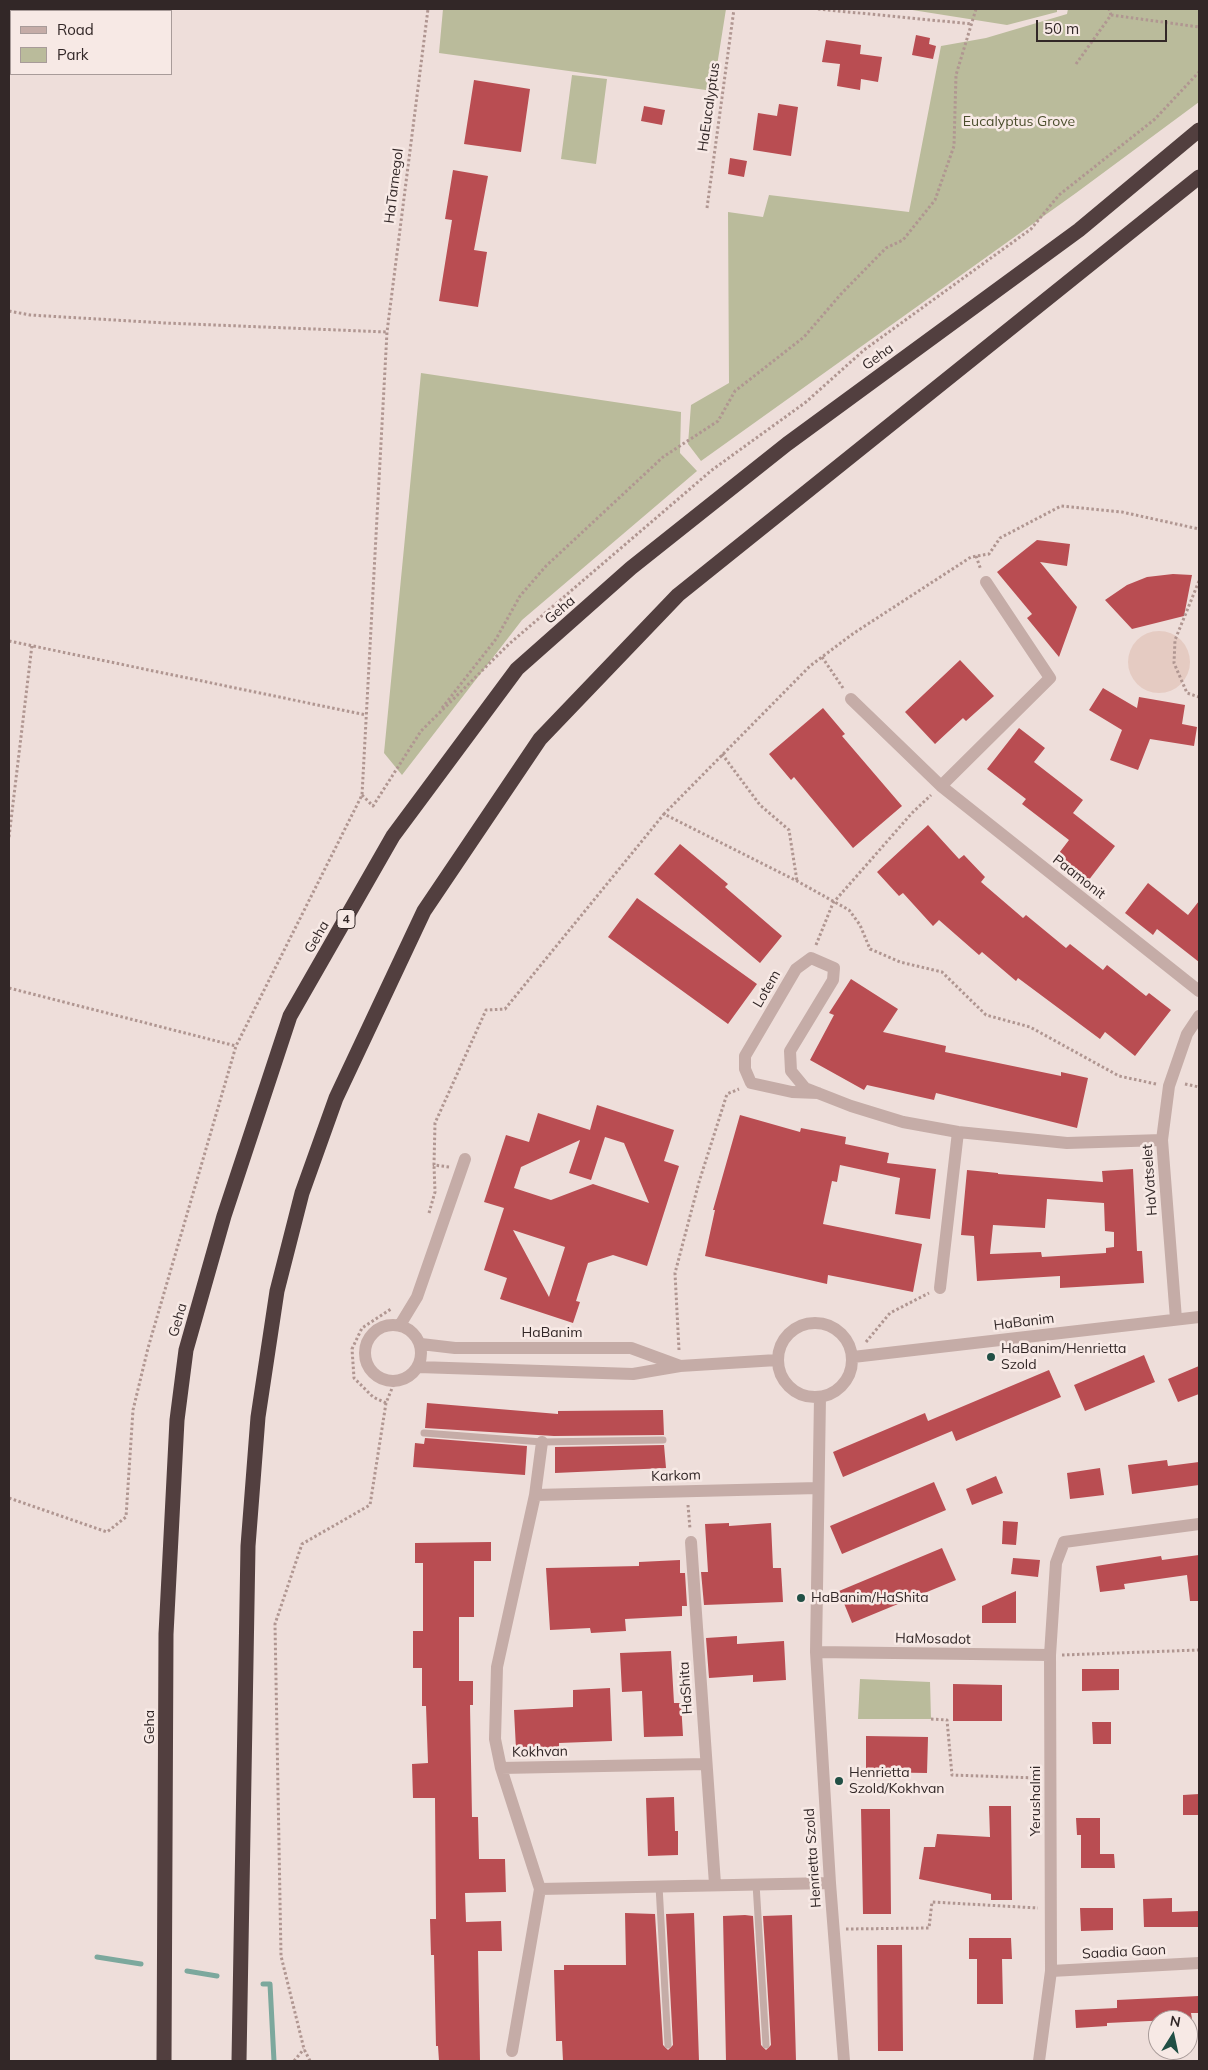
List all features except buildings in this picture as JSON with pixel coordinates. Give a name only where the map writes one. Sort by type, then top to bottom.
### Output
[{"type":"highway","name":"Geha","points":[[164,2061],[166,1634],[177,1420],[186,1350],[224,1216],[290,1016],[393,836],[517,669],[631,568],[780,450],[1079,230],[1199,130]]},
{"type":"highway","points":[[239,2061],[248,1546],[258,1417],[277,1291],[302,1193],[336,1098],[424,911],[540,739],[678,595],[1199,177]]},
{"type":"street","points":[[941,786],[1050,678],[986,582]]},
{"type":"street","name":"Paamonit","points":[[851,699],[941,786],[1199,991]]},
{"type":"street","points":[[811,958],[834,968],[833,980],[790,1051],[791,1071],[805,1088],[851,1106],[903,1122],[958,1132],[1067,1143],[1162,1140]]},
{"type":"street","name":"Lotem","points":[[751,1083],[745,1068],[745,1056],[796,969],[811,958]]},
{"type":"street","name":"HaVatselet","points":[[1176,1319],[1162,1140],[1169,1086],[1187,1034],[1199,1016]]},
{"type":"street","points":[[751,1083],[792,1092],[818,1093]]},
{"type":"street","points":[[940,1288],[958,1132]]},
{"type":"street","points":[[400,1325],[417,1297],[463,1163]]},
{"type":"street","name":"HaBanim","points":[[853,1358],[1199,1317]]},
{"type":"street","points":[[814,1323],[833,1326],[843,1334],[850,1345],[853,1358],[852,1368],[840,1388],[820,1397],[808,1396],[791,1388],[780,1372],[778,1360],[780,1347],[786,1336],[796,1328],[814,1323]]},
{"type":"street","points":[[390,1324],[400,1325],[416,1335],[420,1344],[422,1352],[418,1367],[412,1374],[394,1381],[376,1376],[366,1360],[365,1350],[373,1333],[381,1327],[390,1324]]},
{"type":"street","name":"HaBanim","points":[[420,1344],[455,1348],[632,1348],[680,1366]]},
{"type":"street","name":"HaBanim","points":[[418,1367],[633,1374],[680,1366],[778,1360]]},
{"type":"street","points":[[816,1652],[820,1397]]},
{"type":"street","points":[[501,1768],[495,1740],[497,1667],[535,1495],[542,1442]]},
{"type":"street","name":"Karkom","points":[[535,1495],[818,1488]]},
{"type":"street","name":"Yerushalmi","points":[[1039,2061],[1051,1971],[1050,1655],[1056,1563],[1064,1542],[1199,1524]]},
{"type":"street","name":"HaShita","points":[[691,1542],[715,1884]]},
{"type":"street","name":"HaMosadot","points":[[816,1652],[1050,1655]]},
{"type":"street","name":"Henrietta Szold","points":[[816,1652],[833,1929],[844,2061]]},
{"type":"street","name":"Kokhvan","points":[[512,2051],[540,1889],[501,1768],[706,1764]]},
{"type":"street","points":[[540,1889],[830,1883]]},
{"type":"street","name":"Saadia Gaon","points":[[1051,1971],[1199,1963]]},
{"type":"lane","points":[[424,1433],[542,1442],[663,1440]]},
{"type":"lane","points":[[756,1884],[766,2045]]},
{"type":"lane","points":[[659,1886],[668,2045]]},
{"type":"path","name":"HaTarnegol","points":[[362,795],[387,332],[428,9]]},
{"type":"path","name":"HaEucalyptus","points":[[707,208],[734,9]]},
{"type":"path","points":[[818,9],[972,24]]},
{"type":"path","points":[[437,715],[461,680],[496,639],[520,596],[546,566],[663,457],[718,421],[735,392],[804,337],[841,294],[886,248],[903,240],[935,200],[954,146],[956,75],[976,9]]},
{"type":"path","points":[[1109,9],[1111,15]]},
{"type":"path","points":[[1111,15],[1199,28]]},
{"type":"path","points":[[1076,64],[1111,15]]},
{"type":"path","points":[[9,1498],[107,1532],[126,1518],[133,1410],[148,1348],[236,1046],[362,795],[373,806],[421,731],[509,644],[712,470],[806,402],[864,350],[1031,229],[1059,195],[1155,119],[1199,72]]},
{"type":"path","points":[[9,311],[30,315],[146,322],[387,332]]},
{"type":"path","points":[[1199,581],[1175,640],[1174,663],[1187,693],[1199,697]]},
{"type":"path","points":[[9,641],[366,715]]},
{"type":"path","points":[[9,837],[32,645]]},
{"type":"path","points":[[822,657],[851,699]]},
{"type":"path","points":[[722,754],[760,805],[789,830],[798,881]]},
{"type":"path","points":[[811,958],[833,903],[912,813],[941,786]]},
{"type":"path","points":[[427,1218],[435,1192],[435,1123],[486,1010],[505,1008],[664,814]]},
{"type":"path","points":[[9,988],[236,1046]]},
{"type":"path","points":[[680,1366],[675,1273],[727,1094],[751,1083]]},
{"type":"path","points":[[434,1165],[463,1163]]},
{"type":"path","points":[[853,1358],[890,1312],[940,1288]]},
{"type":"path","points":[[386,1403],[373,1397],[354,1378],[352,1349],[362,1328],[394,1306]]},
{"type":"path","points":[[310,2061],[304,2049],[281,1956],[275,1624],[302,1544],[370,1505],[386,1403],[394,1381]]},
{"type":"path","points":[[687,1490],[691,1542]]},
{"type":"path","points":[[1050,1655],[1199,1650]]},
{"type":"path","points":[[931,1719],[947,1720],[952,1775],[1050,1779]]},
{"type":"path","points":[[833,1929],[929,1928],[932,1902],[1051,1908]]},
{"type":"path","points":[[294,2061],[304,2049]]},
{"type":"green space","points":[[443,9],[726,9],[713,91],[439,53]]},
{"type":"green space","points":[[906,9],[1057,9],[1057,12],[1007,25]]},
{"type":"green space","name":"Eucalyptus Grove","points":[[1068,9],[1199,9],[1199,102],[1076,193],[701,461],[688,444],[691,405],[729,383],[728,212],[763,217],[769,195],[909,212],[941,46],[986,38],[1067,14]]},
{"type":"green space","points":[[572,75],[607,79],[596,164],[561,159]]},
{"type":"green space","points":[[421,373],[681,412],[680,453],[697,471],[522,620],[402,775],[384,753]]},
{"type":"green space","points":[[860,1679],[930,1682],[931,1719],[858,1719]]},
{"type":"shaded area","points":[[1159,631],[1171,634],[1181,640],[1187,650],[1190,662],[1187,674],[1181,684],[1171,690],[1159,693],[1147,690],[1137,684],[1131,674],[1128,662],[1131,650],[1137,640],[1147,634]]},
{"type":"waterway","points":[[97,1957],[141,1964]]},
{"type":"waterway","points":[[187,1971],[217,1976]]},
{"type":"waterway","points":[[263,1984],[270,1984],[274,2061]]},
{"type":"place","name":"HaBanim/Henrietta Szold","points":[[991,1357]]},
{"type":"place","name":"HaBanim/HaShita","points":[[801,1598]]},
{"type":"place","name":"Henrietta Szold/Kokhvan","points":[[839,1781]]}]
